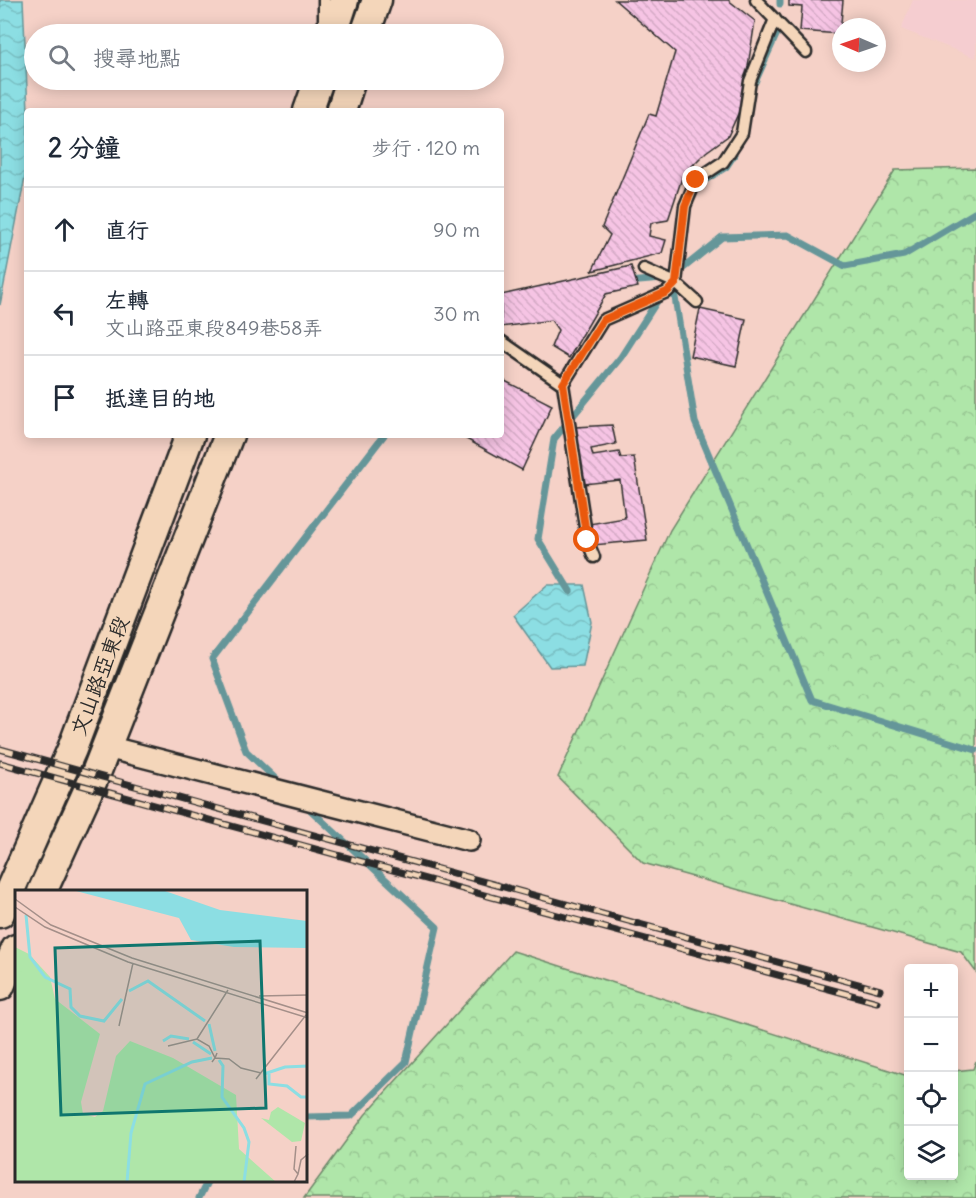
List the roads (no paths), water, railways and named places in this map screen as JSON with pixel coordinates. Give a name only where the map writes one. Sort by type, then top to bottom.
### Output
[{"type":"main road","points":[[336,24],[344,0]]},
{"type":"main road","points":[[369,24],[377,0]]},
{"type":"main road","points":[[309,108],[315,90]]},
{"type":"main road","points":[[341,108],[347,90]]},
{"type":"main road","name":"文山路亞東段","points":[[0,913],[72,749],[189,438]]},
{"type":"main road","name":"文山路亞東段","points":[[43,890],[107,747],[228,438]]},
{"type":"main road","points":[[0,986],[15,951]]},
{"type":"street","points":[[107,747],[469,840]]},
{"type":"lane","points":[[324,0],[324,24]]},
{"type":"lane","points":[[756,0],[806,52]]},
{"type":"lane","points":[[594,557],[587,540],[563,384],[603,320],[667,292],[676,283],[685,206],[696,180],[723,162],[742,133],[750,81],[775,19]]},
{"type":"lane","points":[[644,269],[676,283],[697,302]]},
{"type":"lane","points":[[504,343],[563,384]]},
{"type":"water","points":[[0,0],[23,0],[24,90],[27,90],[28,108],[24,108],[24,182],[0,305]]},
{"type":"water","points":[[547,585],[584,585],[592,622],[583,666],[550,667],[513,615]]},
{"type":"waterway","points":[[755,82],[777,33]]},
{"type":"waterway","points":[[702,182],[726,167],[734,155]]},
{"type":"waterway","points":[[681,270],[722,237],[788,235],[845,266],[904,255],[976,212]]},
{"type":"waterway","points":[[628,282],[662,279]]},
{"type":"waterway","points":[[673,285],[695,422],[812,700],[976,750]]},
{"type":"waterway","points":[[570,591],[538,539],[554,439],[621,357],[661,295]]},
{"type":"waterway","points":[[282,785],[246,751],[212,659],[382,438]]},
{"type":"waterway","points":[[304,804],[437,927],[406,1062],[351,1116],[308,1117]]},
{"type":"waterway","points":[[199,1198],[206,1183]]},
{"type":"railway","points":[[0,749],[880,990]]},
{"type":"railway","points":[[0,763],[877,1002]]}]
